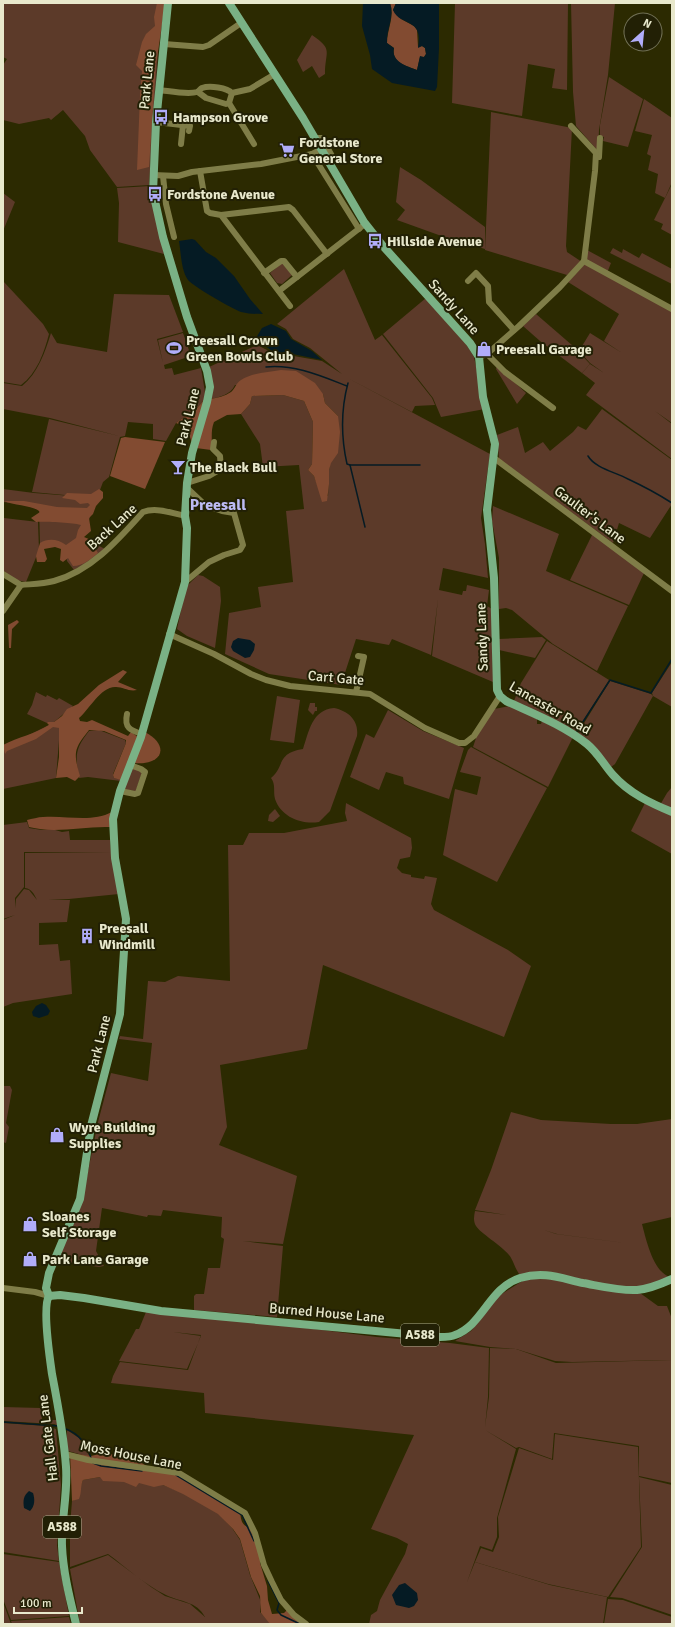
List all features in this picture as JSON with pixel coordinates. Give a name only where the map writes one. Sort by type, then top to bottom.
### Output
[{"type":"main road","name":"Park Lane","points":[[49,1296],[46,1288],[49,1273],[80,1199],[91,1126],[120,1014],[126,919],[115,858],[113,819],[120,791],[142,734],[169,634],[185,582],[187,528],[185,516],[189,507],[187,486],[192,454],[209,395],[207,371],[187,317],[162,237],[154,198],[153,175],[156,122],[168,3]]},
{"type":"main road","name":"Sandy Lane","points":[[229,3],[315,138],[362,226],[470,343],[478,357],[484,397],[495,444],[487,510],[494,578],[497,681]]},
{"type":"main road","name":"Lancaster Road","points":[[497,681],[497,690],[500,696],[506,701],[558,725],[574,735],[588,745],[623,784],[653,805],[672,812]]},
{"type":"main road","name":"Burned House Lane","points":[[49,1296],[60,1295],[84,1298],[161,1311],[440,1337],[453,1336],[469,1327],[504,1286],[519,1278],[532,1275],[553,1275],[582,1283],[636,1290],[649,1288],[672,1279]]},
{"type":"main road","name":"Hall Gate Lane","points":[[49,1296],[47,1302],[50,1362],[62,1427],[67,1480],[62,1546],[66,1578],[76,1624]]},
{"type":"street","points":[[164,44],[203,47],[241,24]]},
{"type":"street","points":[[198,92],[204,87],[226,89],[232,93],[250,89],[275,74]]},
{"type":"street","points":[[159,90],[198,92],[211,100],[229,103]]},
{"type":"street","points":[[232,93],[229,103],[254,144]]},
{"type":"street","points":[[156,122],[190,126],[189,131]]},
{"type":"street","points":[[181,144],[182,125]]},
{"type":"street","points":[[478,357],[487,354],[514,330],[560,288],[584,261],[596,153],[571,126]]},
{"type":"street","points":[[315,138],[322,138],[332,156],[328,162]]},
{"type":"street","points":[[591,206],[596,185],[600,138]]},
{"type":"street","points":[[153,175],[178,176],[200,171],[261,164],[312,154],[321,150]]},
{"type":"street","name":"Sandy Lane","points":[[312,154],[362,226]]},
{"type":"street","points":[[200,171],[207,211],[210,213],[221,216],[289,207],[293,210],[326,254]]},
{"type":"street","points":[[163,176],[166,204],[174,238]]},
{"type":"street","points":[[221,216],[290,306]]},
{"type":"street","points":[[279,291],[362,226]]},
{"type":"street","points":[[264,273],[281,261],[284,261],[297,277]]},
{"type":"street","points":[[584,261],[672,309]]},
{"type":"street","points":[[468,280],[476,273],[488,286],[489,302],[514,330]]},
{"type":"street","points":[[487,354],[505,372],[552,408]]},
{"type":"street","points":[[214,442],[213,449],[220,456],[221,468]]},
{"type":"street","name":"Gaulter's Lane","points":[[494,458],[672,591]]},
{"type":"street","points":[[185,582],[209,562],[240,550],[243,545],[234,513],[222,511],[205,505],[187,486],[209,476],[221,468],[244,470]]},
{"type":"street","name":"Back Lane","points":[[20,584],[54,581],[78,571],[110,547],[145,511],[162,511],[185,516]]},
{"type":"street","points":[[3,574],[20,584],[3,611]]},
{"type":"street","name":"Cart Gate","points":[[169,634],[214,654],[251,674],[266,680],[290,686],[370,694],[425,728],[459,743],[465,743],[474,736],[500,696]]},
{"type":"street","points":[[356,692],[364,657],[358,656]]},
{"type":"street","points":[[127,714],[123,722],[130,730],[142,734]]},
{"type":"street","points":[[120,791],[135,794],[138,793],[145,772],[141,768],[130,765]]},
{"type":"street","points":[[3,1288],[25,1290],[49,1296]]},
{"type":"street","name":"Moss House Lane","points":[[65,1454],[88,1460],[178,1473],[245,1513],[255,1534],[269,1576],[281,1600],[294,1615],[306,1624]]},
{"type":"shaded area","points":[[3,3],[165,3],[158,51],[149,185],[117,187],[90,150],[85,136],[63,110],[51,120],[49,118],[19,124],[3,120],[3,65],[7,59],[3,57]]},
{"type":"shaded area","points":[[157,3],[165,3],[156,65],[149,167],[137,170],[142,71],[136,65],[142,42],[146,34],[155,26],[154,17]]},
{"type":"shaded area","points":[[390,3],[396,3],[393,10],[401,19],[414,26],[417,30],[418,47],[422,46],[425,48],[426,54],[424,57],[420,57],[417,70],[397,60],[394,53],[394,48],[387,43],[392,13]]},
{"type":"shaded area","points":[[455,3],[568,3],[567,90],[552,88],[555,69],[528,64],[522,116],[452,103]]},
{"type":"shaded area","points":[[571,3],[615,3],[608,75],[599,130],[598,151],[576,126],[573,92]]},
{"type":"shaded area","points":[[312,35],[323,44],[327,52],[325,74],[319,78],[312,66],[303,72],[297,60]]},
{"type":"shaded area","points":[[609,77],[643,99],[628,147],[603,141],[604,137],[600,136],[600,125]]},
{"type":"shaded area","points":[[644,99],[672,118],[672,182],[665,198],[655,193],[658,174],[648,170],[651,156],[647,154],[652,135],[635,131]]},
{"type":"shaded area","points":[[491,112],[572,128],[566,246],[567,252],[582,262],[567,275],[485,250]]},
{"type":"shaded area","points":[[400,167],[421,180],[485,227],[485,249],[447,238],[397,220],[405,210],[396,202]]},
{"type":"shaded area","points":[[672,184],[672,235],[661,229],[663,224],[654,220]]},
{"type":"shaded area","points":[[150,186],[164,254],[118,242],[119,203],[117,188]]},
{"type":"shaded area","points":[[3,193],[15,202],[3,231]]},
{"type":"shaded area","points":[[613,248],[622,253],[623,249],[639,258],[642,253],[672,269],[672,284],[610,253]]},
{"type":"shaded area","points":[[587,250],[611,263],[607,273],[586,259]]},
{"type":"shaded area","points":[[282,263],[292,275],[282,284],[277,283],[270,273]]},
{"type":"shaded area","points":[[584,265],[587,265],[672,311],[672,423],[655,411],[672,424],[672,459],[586,395],[595,383],[582,373],[590,364],[604,373],[590,363],[579,351],[590,333],[622,353],[604,341],[619,314],[568,282]]},
{"type":"shaded area","points":[[344,269],[375,340],[382,335],[432,398],[435,405],[415,406],[412,412],[344,376],[490,454],[481,518],[488,578],[443,568],[439,590],[462,595],[463,591],[466,591],[467,585],[489,590],[487,606],[492,609],[493,682],[432,656],[438,599],[431,655],[392,639],[389,645],[356,639],[341,685],[269,674],[225,654],[229,613],[261,607],[258,587],[293,582],[286,511],[304,509],[299,465],[263,467],[260,444],[241,414],[250,404],[252,396],[283,395],[304,401],[313,422],[312,464],[308,470],[314,476],[320,492],[328,496],[329,470],[338,416],[325,403],[323,394],[235,385],[228,393],[210,399],[209,367],[257,345],[285,359],[288,355],[322,361],[342,374],[310,348],[293,339],[286,329],[277,324]]},
{"type":"shaded area","points":[[3,281],[43,324],[49,334],[36,369],[21,385],[3,382]]},
{"type":"shaded area","points":[[114,294],[169,295],[183,332],[157,339],[163,363],[158,340],[183,333],[191,356],[164,365],[165,369],[172,368],[174,375],[201,368],[206,398],[197,408],[176,423],[166,441],[153,439],[153,424],[128,422],[125,436],[120,437],[109,477],[103,482],[97,498],[32,492],[49,419],[119,436],[50,418],[3,409],[3,383],[22,386],[28,381],[37,369],[51,333],[57,343],[107,352]]},
{"type":"shaded area","points":[[426,298],[466,344],[474,357],[485,409],[441,417],[433,398],[383,334]]},
{"type":"shaded area","points":[[536,314],[573,346],[590,364],[582,373],[523,326]]},
{"type":"shaded area","points":[[497,366],[526,393],[517,404],[496,369]]},
{"type":"shaded area","points":[[281,370],[296,371],[315,383],[323,394],[325,403],[338,416],[340,432],[338,453],[331,463],[329,470],[327,501],[322,502],[314,476],[308,470],[312,464],[313,422],[304,401],[283,395],[252,396],[250,404],[241,414],[227,415],[214,422],[212,429],[211,450],[196,448],[210,399],[221,397],[231,392],[239,381],[245,378],[260,373]]},
{"type":"shaded area","points":[[206,398],[192,443],[189,434],[190,429],[176,423],[197,408]]},
{"type":"shaded area","points":[[602,409],[672,460],[672,504],[650,538],[619,523],[613,543],[499,459],[497,435],[518,427],[525,453],[543,442],[550,451],[578,426],[586,430]]},
{"type":"shaded area","points":[[125,437],[165,442],[145,489],[110,476],[121,438]]},
{"type":"shaded area","points":[[3,489],[97,498],[91,511],[3,502]]},
{"type":"shaded area","points":[[99,489],[103,492],[103,498],[89,518],[91,531],[84,537],[96,542],[95,548],[98,553],[90,560],[77,566],[73,566],[68,558],[63,562],[60,560],[61,549],[55,547],[44,549],[47,559],[45,562],[37,562],[36,556],[40,543],[46,540],[53,540],[60,541],[66,545],[76,538],[81,525],[59,522],[36,522],[31,518],[40,512],[37,510],[4,501],[24,501],[57,507],[87,508],[90,505],[88,503],[80,504],[75,500],[62,498],[67,493],[91,494]]},
{"type":"shaded area","points":[[493,506],[559,534],[546,571],[628,606],[597,671],[553,644],[512,610],[506,608],[499,609],[499,558],[492,521]]},
{"type":"shaded area","points":[[39,507],[92,512],[82,537],[105,549],[88,562],[74,570],[67,561],[64,545],[40,544]]},
{"type":"shaded area","points":[[4,518],[38,522],[39,550],[26,582],[16,580],[3,571]]},
{"type":"shaded area","points":[[593,533],[644,573],[629,605],[570,580]]},
{"type":"shaded area","points":[[198,575],[203,576],[220,587],[221,601],[215,648],[187,636],[177,629],[186,587]]},
{"type":"shaded area","points":[[17,620],[19,622],[12,629],[11,648],[9,648],[8,625]]},
{"type":"shaded area","points":[[542,637],[546,640],[535,658],[499,650],[499,639]]},
{"type":"shaded area","points":[[547,641],[609,680],[576,732],[514,701],[521,683]]},
{"type":"shaded area","points":[[672,662],[672,707],[653,696],[652,693]]},
{"type":"shaded area","points":[[123,670],[127,672],[118,682],[137,690],[116,687],[105,690],[79,718],[80,721],[87,722],[92,720],[128,736],[131,732],[138,737],[121,780],[114,778],[113,775],[126,740],[104,731],[89,730],[80,742],[76,751],[76,761],[80,776],[75,781],[67,777],[56,778],[59,757],[59,728],[53,727],[36,739],[7,751],[5,754],[3,745],[44,728],[49,725],[47,723],[48,722],[54,722],[62,716],[67,709],[78,704],[99,685]]},
{"type":"shaded area","points":[[610,681],[651,694],[653,696],[615,764],[611,767],[578,733]]},
{"type":"shaded area","points":[[36,692],[57,700],[59,698],[73,706],[54,722],[47,723],[27,714],[32,705]]},
{"type":"shaded area","points":[[277,696],[300,700],[294,743],[270,740]]},
{"type":"shaded area","points":[[310,703],[315,703],[315,707],[317,707],[317,711],[315,711],[313,715],[308,710]]},
{"type":"shaded area","points":[[510,706],[537,719],[537,724],[541,724],[542,721],[573,737],[548,787],[473,747],[476,738],[494,709]]},
{"type":"shaded area","points":[[334,708],[348,714],[355,721],[357,736],[330,811],[319,822],[312,823],[299,821],[287,815],[278,805],[275,799],[274,786],[271,778],[285,757],[294,751],[303,749],[312,722],[316,717],[327,710]]},
{"type":"shaded area","points":[[388,710],[423,731],[464,748],[449,799],[404,784],[403,777],[386,772],[379,790],[350,777],[366,734],[374,738]]},
{"type":"shaded area","points":[[51,724],[60,728],[56,778],[3,789],[3,748]]},
{"type":"shaded area","points":[[99,730],[125,740],[126,743],[113,774],[114,778],[122,779],[121,781],[88,777],[79,778],[77,753],[81,743],[89,731]]},
{"type":"shaded area","points":[[145,732],[153,737],[158,743],[160,754],[157,758],[151,761],[134,763]]},
{"type":"shaded area","points":[[471,747],[547,788],[497,882],[443,855],[455,789],[477,795],[481,777],[460,772],[468,750]]},
{"type":"shaded area","points":[[132,768],[142,772],[136,791],[124,790]]},
{"type":"shaded area","points":[[672,787],[672,810],[660,805]]},
{"type":"shaded area","points":[[346,803],[411,838],[412,848],[410,857],[400,859],[397,868],[402,873],[411,875],[411,877],[424,879],[425,876],[437,878],[431,904],[434,910],[508,950],[531,966],[504,1037],[323,965],[307,1049],[220,1065],[227,1127],[219,1145],[297,1176],[283,1244],[243,1241],[283,1246],[277,1317],[194,1310],[194,1296],[196,1294],[204,1294],[208,1268],[220,1268],[224,1239],[221,1237],[222,1217],[163,1210],[161,1216],[148,1215],[147,1217],[102,1208],[96,1251],[104,1266],[99,1267],[57,1261],[84,1191],[98,1122],[111,1073],[148,1081],[152,1043],[119,1039],[120,1036],[143,1039],[148,981],[165,982],[178,976],[230,981],[228,845],[243,845],[249,833],[284,833],[347,821],[345,813]]},
{"type":"shaded area","points":[[645,803],[672,816],[672,854],[631,831]]},
{"type":"shaded area","points":[[275,809],[280,816],[273,822],[268,821],[269,815]]},
{"type":"shaded area","points":[[112,812],[110,827],[49,830],[29,827],[27,820],[43,817],[87,818]]},
{"type":"shaded area","points":[[27,822],[29,828],[42,830],[52,829],[62,832],[69,831],[70,840],[110,840],[119,894],[48,900],[70,900],[67,922],[39,923],[39,945],[58,944],[60,961],[70,960],[72,994],[13,1003],[3,1007],[3,920],[15,915],[3,919],[3,825]],"holes":[[[24,852],[111,852],[25,853],[25,888],[29,890],[24,889],[16,899],[15,908],[15,898],[24,887]],[[29,890],[34,894],[37,900]]]},
{"type":"shaded area","points":[[3,1086],[10,1086],[12,1090],[6,1123],[9,1127],[6,1143],[3,1142]]},
{"type":"shaded area","points":[[511,1112],[541,1120],[611,1124],[637,1124],[672,1119],[672,1217],[642,1224],[648,1246],[655,1262],[664,1274],[670,1277],[640,1288],[521,1276],[509,1255],[478,1229],[474,1220],[475,1211],[507,1215],[475,1210],[491,1170]]},
{"type":"shaded area","points":[[549,1277],[640,1293],[658,1306],[667,1306],[672,1319],[672,1360],[555,1361],[516,1349],[490,1347],[455,1341],[471,1331],[497,1297],[524,1280]]},
{"type":"shaded area","points":[[146,1312],[283,1325],[377,1337],[489,1348],[488,1397],[485,1427],[489,1397],[490,1348],[516,1349],[556,1363],[672,1360],[672,1483],[639,1476],[639,1446],[554,1433],[552,1459],[519,1447],[516,1448],[485,1430],[516,1449],[497,1518],[497,1537],[492,1550],[480,1546],[467,1582],[475,1562],[550,1585],[607,1597],[603,1624],[369,1624],[371,1615],[377,1611],[380,1600],[405,1554],[408,1544],[397,1538],[371,1529],[414,1435],[205,1413],[204,1393],[111,1383],[120,1362],[188,1370],[198,1343],[187,1369],[119,1361],[136,1329],[139,1329]],"holes":[[[173,1332],[201,1335],[201,1336]]]},
{"type":"shaded area","points":[[3,1407],[41,1408],[42,1420],[58,1420],[59,1426],[54,1424],[3,1421]]},
{"type":"shaded area","points":[[3,1423],[47,1426],[56,1429],[61,1485],[57,1545],[59,1561],[3,1552]]},
{"type":"shaded area","points":[[67,1430],[79,1438],[90,1457],[68,1451]]},
{"type":"shaded area","points":[[555,1434],[638,1447],[641,1547],[608,1597],[548,1584],[475,1562],[481,1548],[493,1552],[499,1537],[498,1517],[519,1448],[553,1460]]},
{"type":"shaded area","points":[[70,1453],[91,1456],[103,1453],[130,1457],[147,1466],[170,1470],[240,1510],[242,1522],[252,1529],[260,1552],[260,1563],[267,1586],[268,1600],[272,1614],[284,1613],[287,1610],[303,1624],[270,1624],[261,1613],[260,1596],[251,1577],[240,1539],[233,1529],[218,1514],[183,1494],[163,1485],[154,1487],[139,1483],[136,1487],[124,1482],[103,1481],[100,1477],[83,1480],[79,1499],[72,1501]]},
{"type":"shaded area","points":[[100,1477],[163,1485],[183,1493],[218,1513],[232,1528],[240,1540],[250,1575],[261,1602],[260,1612],[271,1624],[80,1624],[70,1569],[108,1555],[132,1573],[108,1554],[70,1567],[70,1526],[72,1501],[79,1498],[80,1487],[83,1480]],"holes":[[[138,1577],[166,1595],[193,1605],[198,1608],[205,1617],[190,1604],[165,1596]]]},
{"type":"shaded area","points":[[639,1477],[672,1485],[672,1615],[622,1598],[610,1597],[642,1547]]},
{"type":"shaded area","points":[[3,1554],[59,1562],[69,1616],[11,1620],[3,1599]]},
{"type":"shaded area","points":[[608,1599],[623,1600],[672,1617],[672,1624],[604,1624]]},
{"type":"shaded area","points":[[3,1602],[11,1624],[3,1624]]},
{"type":"shaded area","points":[[69,1617],[71,1624],[12,1624],[11,1621]]},
{"type":"water","points":[[363,3],[390,3],[392,13],[387,43],[394,48],[395,57],[397,60],[417,70],[420,56],[424,57],[426,54],[425,48],[422,46],[418,48],[418,31],[415,27],[401,19],[393,10],[396,3],[439,3],[439,48],[437,87],[435,91],[392,83],[372,69],[370,55],[362,26]]},
{"type":"water","points":[[195,240],[206,252],[216,258],[234,276],[250,299],[263,314],[241,312],[205,292],[188,280],[183,266],[179,241]]},
{"type":"water","points":[[271,324],[286,331],[291,339],[312,351],[322,360],[288,353],[285,357],[266,346],[256,338],[262,328]]},
{"type":"water","points":[[238,638],[250,640],[255,644],[254,650],[250,657],[245,658],[233,651],[231,647],[233,641]]},
{"type":"water","points":[[42,1003],[46,1005],[50,1011],[48,1015],[39,1018],[33,1016],[32,1012],[36,1006]]},
{"type":"water","points":[[29,1491],[33,1493],[34,1500],[34,1505],[30,1511],[24,1508],[24,1499]]},
{"type":"water","points":[[405,1583],[417,1593],[418,1600],[414,1606],[409,1608],[396,1605],[392,1595],[399,1585]]},
{"type":"waterway","points":[[266,367],[287,367],[297,369],[347,386]]},
{"type":"waterway","points":[[348,383],[343,413],[344,444],[347,464],[350,465],[365,527]]},
{"type":"waterway","points":[[588,456],[600,467],[623,476],[672,503]]},
{"type":"waterway","points":[[350,465],[420,465]]},
{"type":"waterway","points":[[577,731],[610,680],[651,693],[672,659]]},
{"type":"waterway","points":[[3,1422],[58,1426]]},
{"type":"waterway","points":[[66,1429],[82,1440],[91,1458]]},
{"type":"waterway","points":[[93,1463],[101,1466],[142,1471]]},
{"type":"waterway","points":[[176,1475],[242,1515],[254,1541]]},
{"type":"waterway","points":[[268,1581],[279,1603],[277,1610],[281,1615],[300,1624]]},
{"type":"place","name":"Hampson Grove","points":[[161,117]]},
{"type":"place","name":"Fordstone General Store","points":[[287,150]]},
{"type":"place","name":"Fordstone Avenue","points":[[155,194]]},
{"type":"place","name":"Hillside Avenue","points":[[375,241]]},
{"type":"place","name":"Preesall Crown Green Bowls Club","points":[[174,348]]},
{"type":"place","name":"Preesall Garage","points":[[484,349]]},
{"type":"place","name":"The Black Bull","points":[[178,467]]},
{"type":"place","name":"Preesall Windmill","points":[[87,936]]},
{"type":"place","name":"Wyre Building Supplies","points":[[57,1135]]},
{"type":"place","name":"Sloanes Self Storage","points":[[30,1224]]},
{"type":"place","name":"Park Lane Garage","points":[[30,1259]]},
{"type":"district","name":"Preesall","points":[[218,505]]}]
